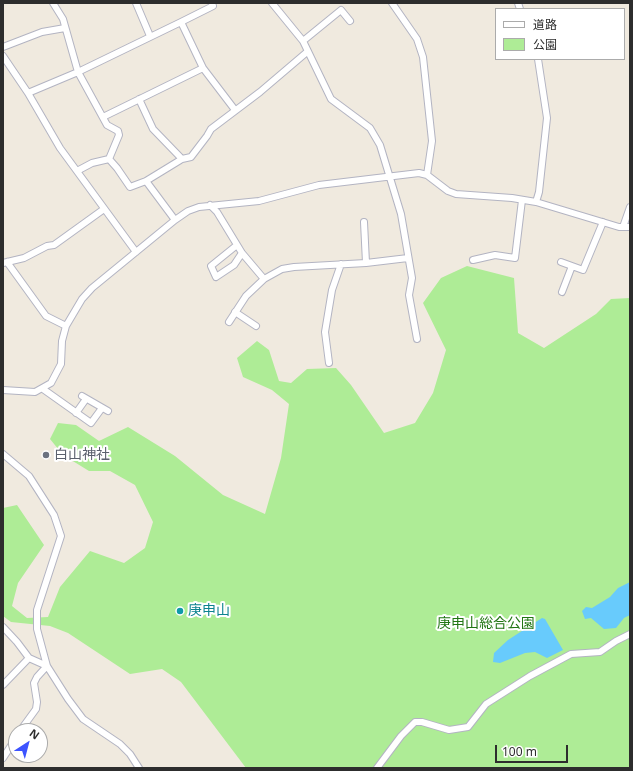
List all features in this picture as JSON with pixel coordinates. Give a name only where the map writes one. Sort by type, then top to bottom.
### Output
[{"type":"street","points":[[53,3],[63,19],[78,72],[107,125],[118,131],[119,135],[109,159]]},
{"type":"street","points":[[136,3],[150,36]]},
{"type":"street","points":[[28,93],[78,72],[181,22],[213,6],[212,3]]},
{"type":"street","points":[[272,3],[303,41],[332,101],[372,131],[380,145],[401,214],[412,278],[409,295],[417,339]]},
{"type":"street","points":[[392,3],[417,39],[423,57],[432,141],[427,175]]},
{"type":"street","points":[[303,41],[342,10],[350,21]]},
{"type":"street","points":[[181,22],[203,68],[235,110]]},
{"type":"street","points":[[3,48],[42,32],[65,28]]},
{"type":"street","points":[[109,159],[130,187],[146,181],[182,159],[191,156],[208,136],[211,129],[260,92],[307,52]]},
{"type":"street","points":[[3,56],[28,93],[60,148],[136,252]]},
{"type":"street","points":[[536,202],[539,192],[547,118],[538,60]]},
{"type":"street","points":[[102,117],[203,68]]},
{"type":"street","points":[[140,99],[153,129],[182,159]]},
{"type":"street","points":[[76,170],[92,163],[109,159]]},
{"type":"street","points":[[3,390],[35,392],[43,389],[51,383],[61,364],[62,341],[66,326],[82,300],[92,288],[188,211],[210,205],[259,201],[319,185],[412,174],[427,175],[448,191],[456,194],[536,202],[603,222],[627,227],[630,207]]},
{"type":"street","points":[[146,181],[175,220]]},
{"type":"street","points":[[473,260],[495,255],[515,258],[522,200]]},
{"type":"street","points":[[210,205],[217,212],[242,253],[264,279]]},
{"type":"street","points":[[66,326],[46,316],[5,263],[24,258],[47,246],[54,245],[104,209]]},
{"type":"street","points":[[364,222],[366,263]]},
{"type":"street","points":[[561,262],[583,270],[603,222]]},
{"type":"street","points":[[237,245],[211,266],[216,277],[234,265],[242,253]]},
{"type":"street","points":[[229,322],[246,296],[264,279],[288,268],[366,263],[408,258]]},
{"type":"street","points":[[329,363],[325,332],[332,290],[341,264]]},
{"type":"street","points":[[562,292],[572,266]]},
{"type":"street","points":[[235,312],[256,326]]},
{"type":"street","points":[[43,389],[76,413],[91,423],[105,410],[84,398],[76,413]]},
{"type":"street","points":[[3,454],[29,476],[54,515],[61,536],[38,610],[37,629],[47,666],[68,700],[83,719],[120,744],[130,754],[139,768]]},
{"type":"street","points":[[3,627],[29,658],[47,666]]},
{"type":"street","points":[[377,768],[401,736],[415,722],[422,722],[449,730],[468,727],[486,704],[530,676],[571,654],[600,652],[616,641],[630,634]]},
{"type":"street","points":[[3,685],[29,658]]},
{"type":"street","points":[[26,723],[36,710],[37,702],[34,683],[36,677],[47,666]]},
{"type":"green space","name":"庚申山総合公園","points":[[467,266],[514,278],[518,333],[544,348],[596,314],[611,299],[630,298],[630,768],[246,768],[181,682],[162,669],[130,674],[68,633],[50,626],[11,622],[3,616],[3,508],[17,505],[44,545],[18,583],[12,606],[27,618],[48,617],[60,587],[90,551],[124,563],[145,548],[153,522],[135,485],[110,471],[89,471],[63,455],[50,439],[58,423],[76,425],[99,441],[128,427],[175,456],[223,495],[265,514],[281,458],[289,404],[272,390],[243,377],[237,358],[257,341],[269,350],[279,381],[291,383],[307,369],[336,368],[351,385],[384,433],[415,423],[433,393],[446,350],[423,303],[441,278]]},
{"type":"water","points":[[630,582],[630,615],[624,618],[616,628],[604,629],[591,618],[585,619],[582,611],[586,607],[592,608],[610,597],[618,588]]},
{"type":"water","points":[[542,618],[545,619],[563,650],[547,658],[535,652],[525,653],[500,663],[493,662],[494,653],[508,640]]},
{"type":"place","name":"白山神社","points":[[46,455]]},
{"type":"place","name":"庚申山","points":[[180,611]]}]
